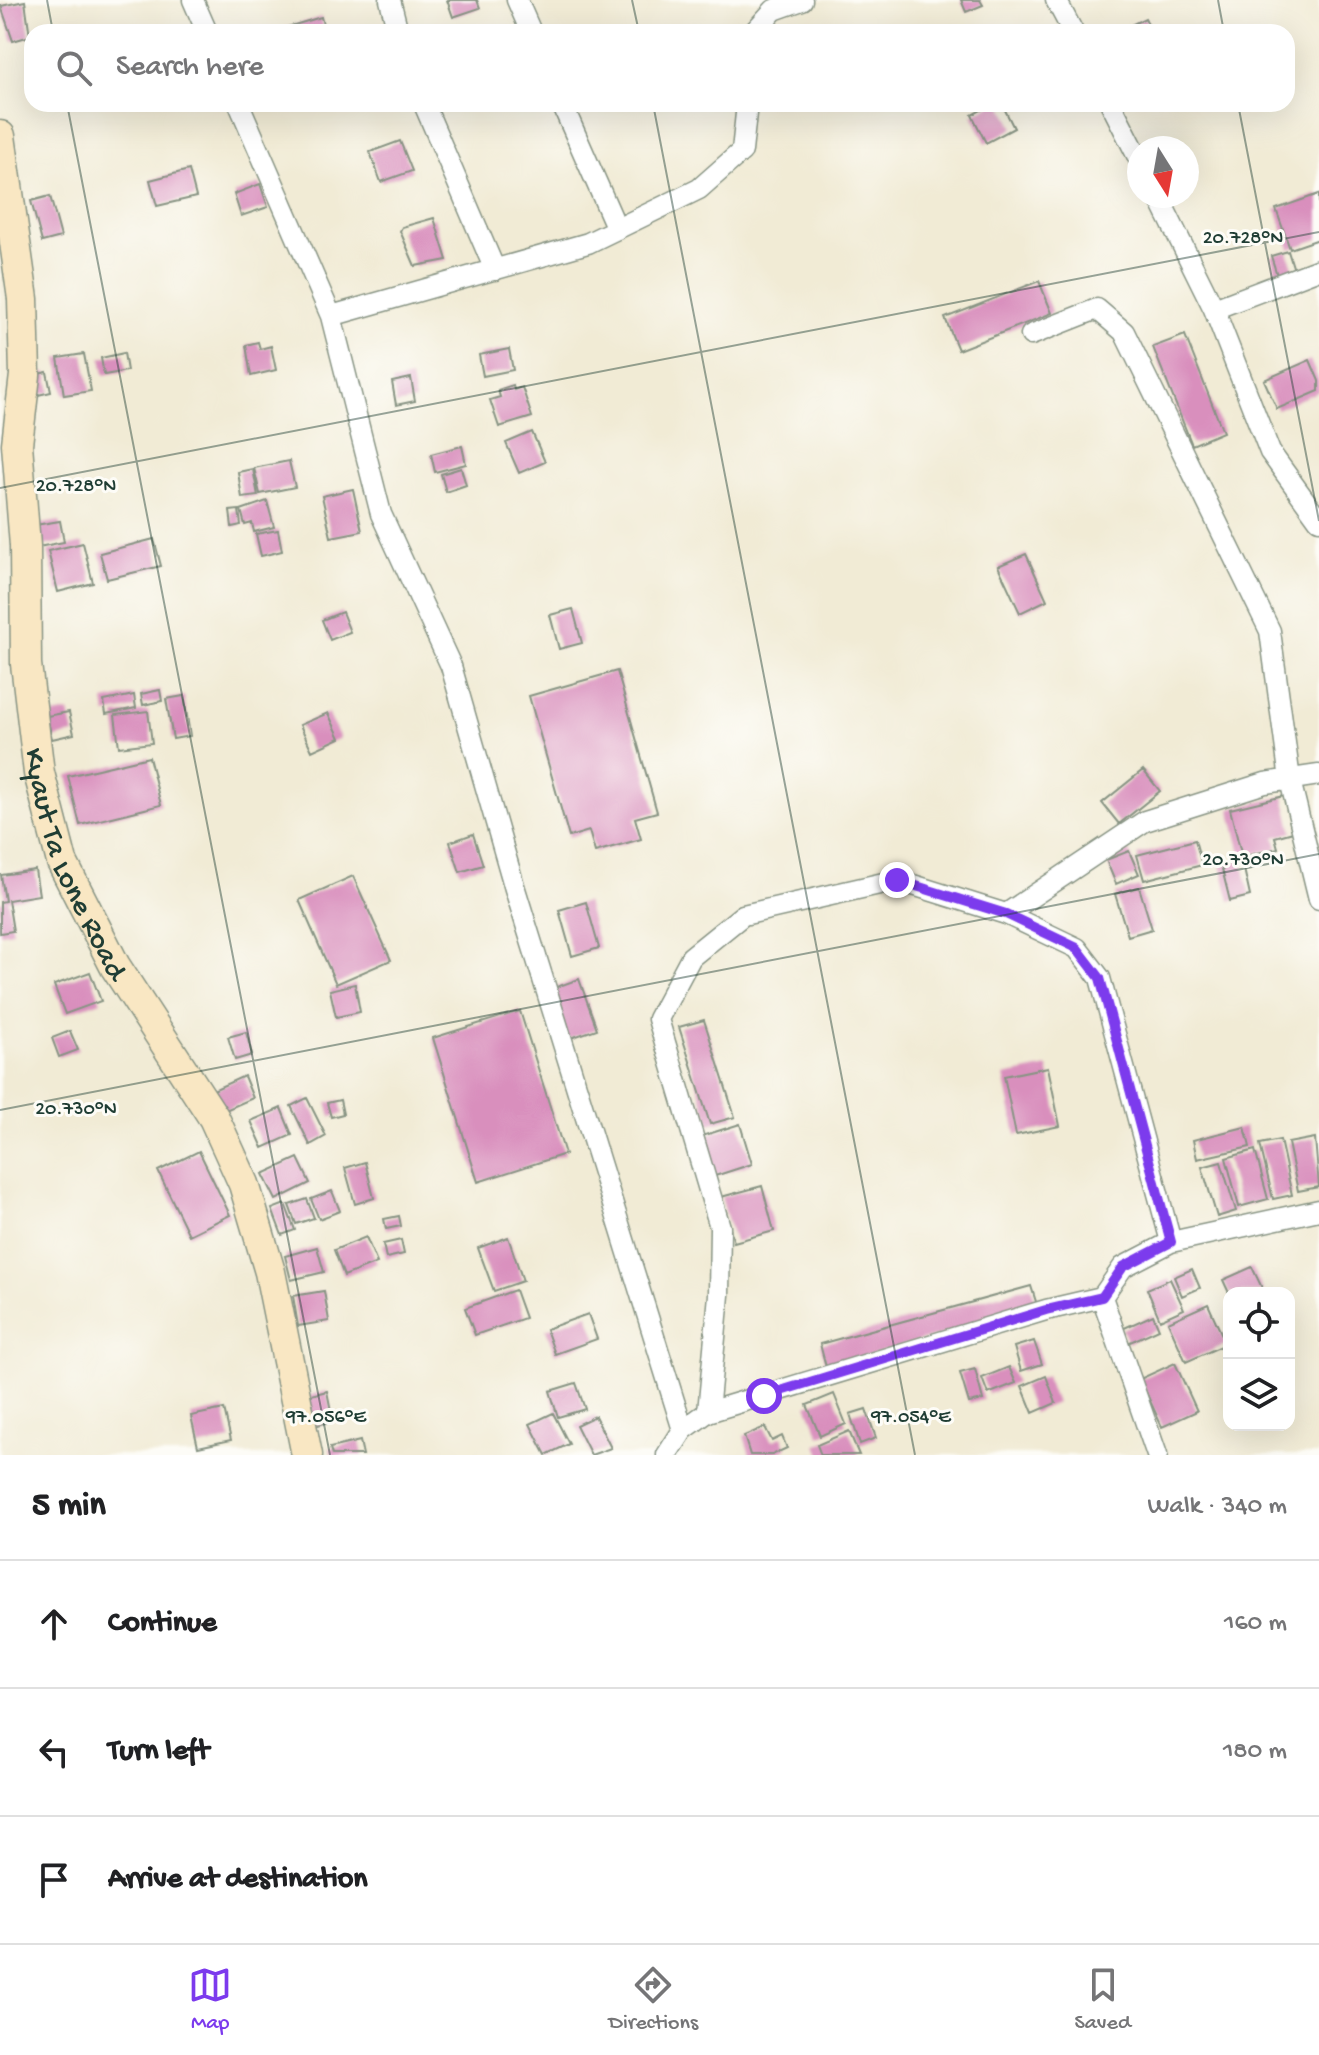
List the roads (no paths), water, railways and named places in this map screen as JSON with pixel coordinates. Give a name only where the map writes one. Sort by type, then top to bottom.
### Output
[{"type":"main road","name":"Kyaut Ta Lone Road","points":[[0,136],[23,299],[25,375],[17,444],[25,546],[26,664],[39,773],[62,862],[115,966],[214,1118],[244,1184],[270,1272],[307,1455]]},
{"type":"street","points":[[193,0],[204,24]]},
{"type":"street","points":[[390,0],[396,24]]},
{"type":"street","points":[[517,0],[528,24]]},
{"type":"street","points":[[761,24],[774,10],[802,0]]},
{"type":"street","points":[[1056,0],[1069,24]]},
{"type":"street","points":[[242,112],[331,316],[381,514],[451,666],[515,889],[683,1430]]},
{"type":"street","points":[[427,112],[495,270]]},
{"type":"street","points":[[566,112],[617,229]]},
{"type":"street","points":[[331,316],[588,243],[699,189],[742,151],[746,112]]},
{"type":"street","points":[[1115,112],[1127,136]]},
{"type":"street","points":[[1164,208],[1214,309],[1270,452],[1319,520]]},
{"type":"street","points":[[1214,309],[1319,269]]},
{"type":"street","points":[[1031,335],[1097,309],[1124,332],[1270,631],[1290,780],[1319,899]]},
{"type":"street","points":[[1006,914],[1145,821],[1265,783],[1319,775]]},
{"type":"street","points":[[708,1412],[719,1295],[720,1227],[658,1019],[691,957],[743,915],[897,880],[1006,914],[1077,948],[1100,978],[1171,1242]]},
{"type":"street","points":[[667,1455],[683,1430],[708,1412],[1046,1310],[1102,1297],[1123,1267],[1171,1242],[1319,1210]]},
{"type":"street","points":[[1102,1297],[1157,1455]]}]
